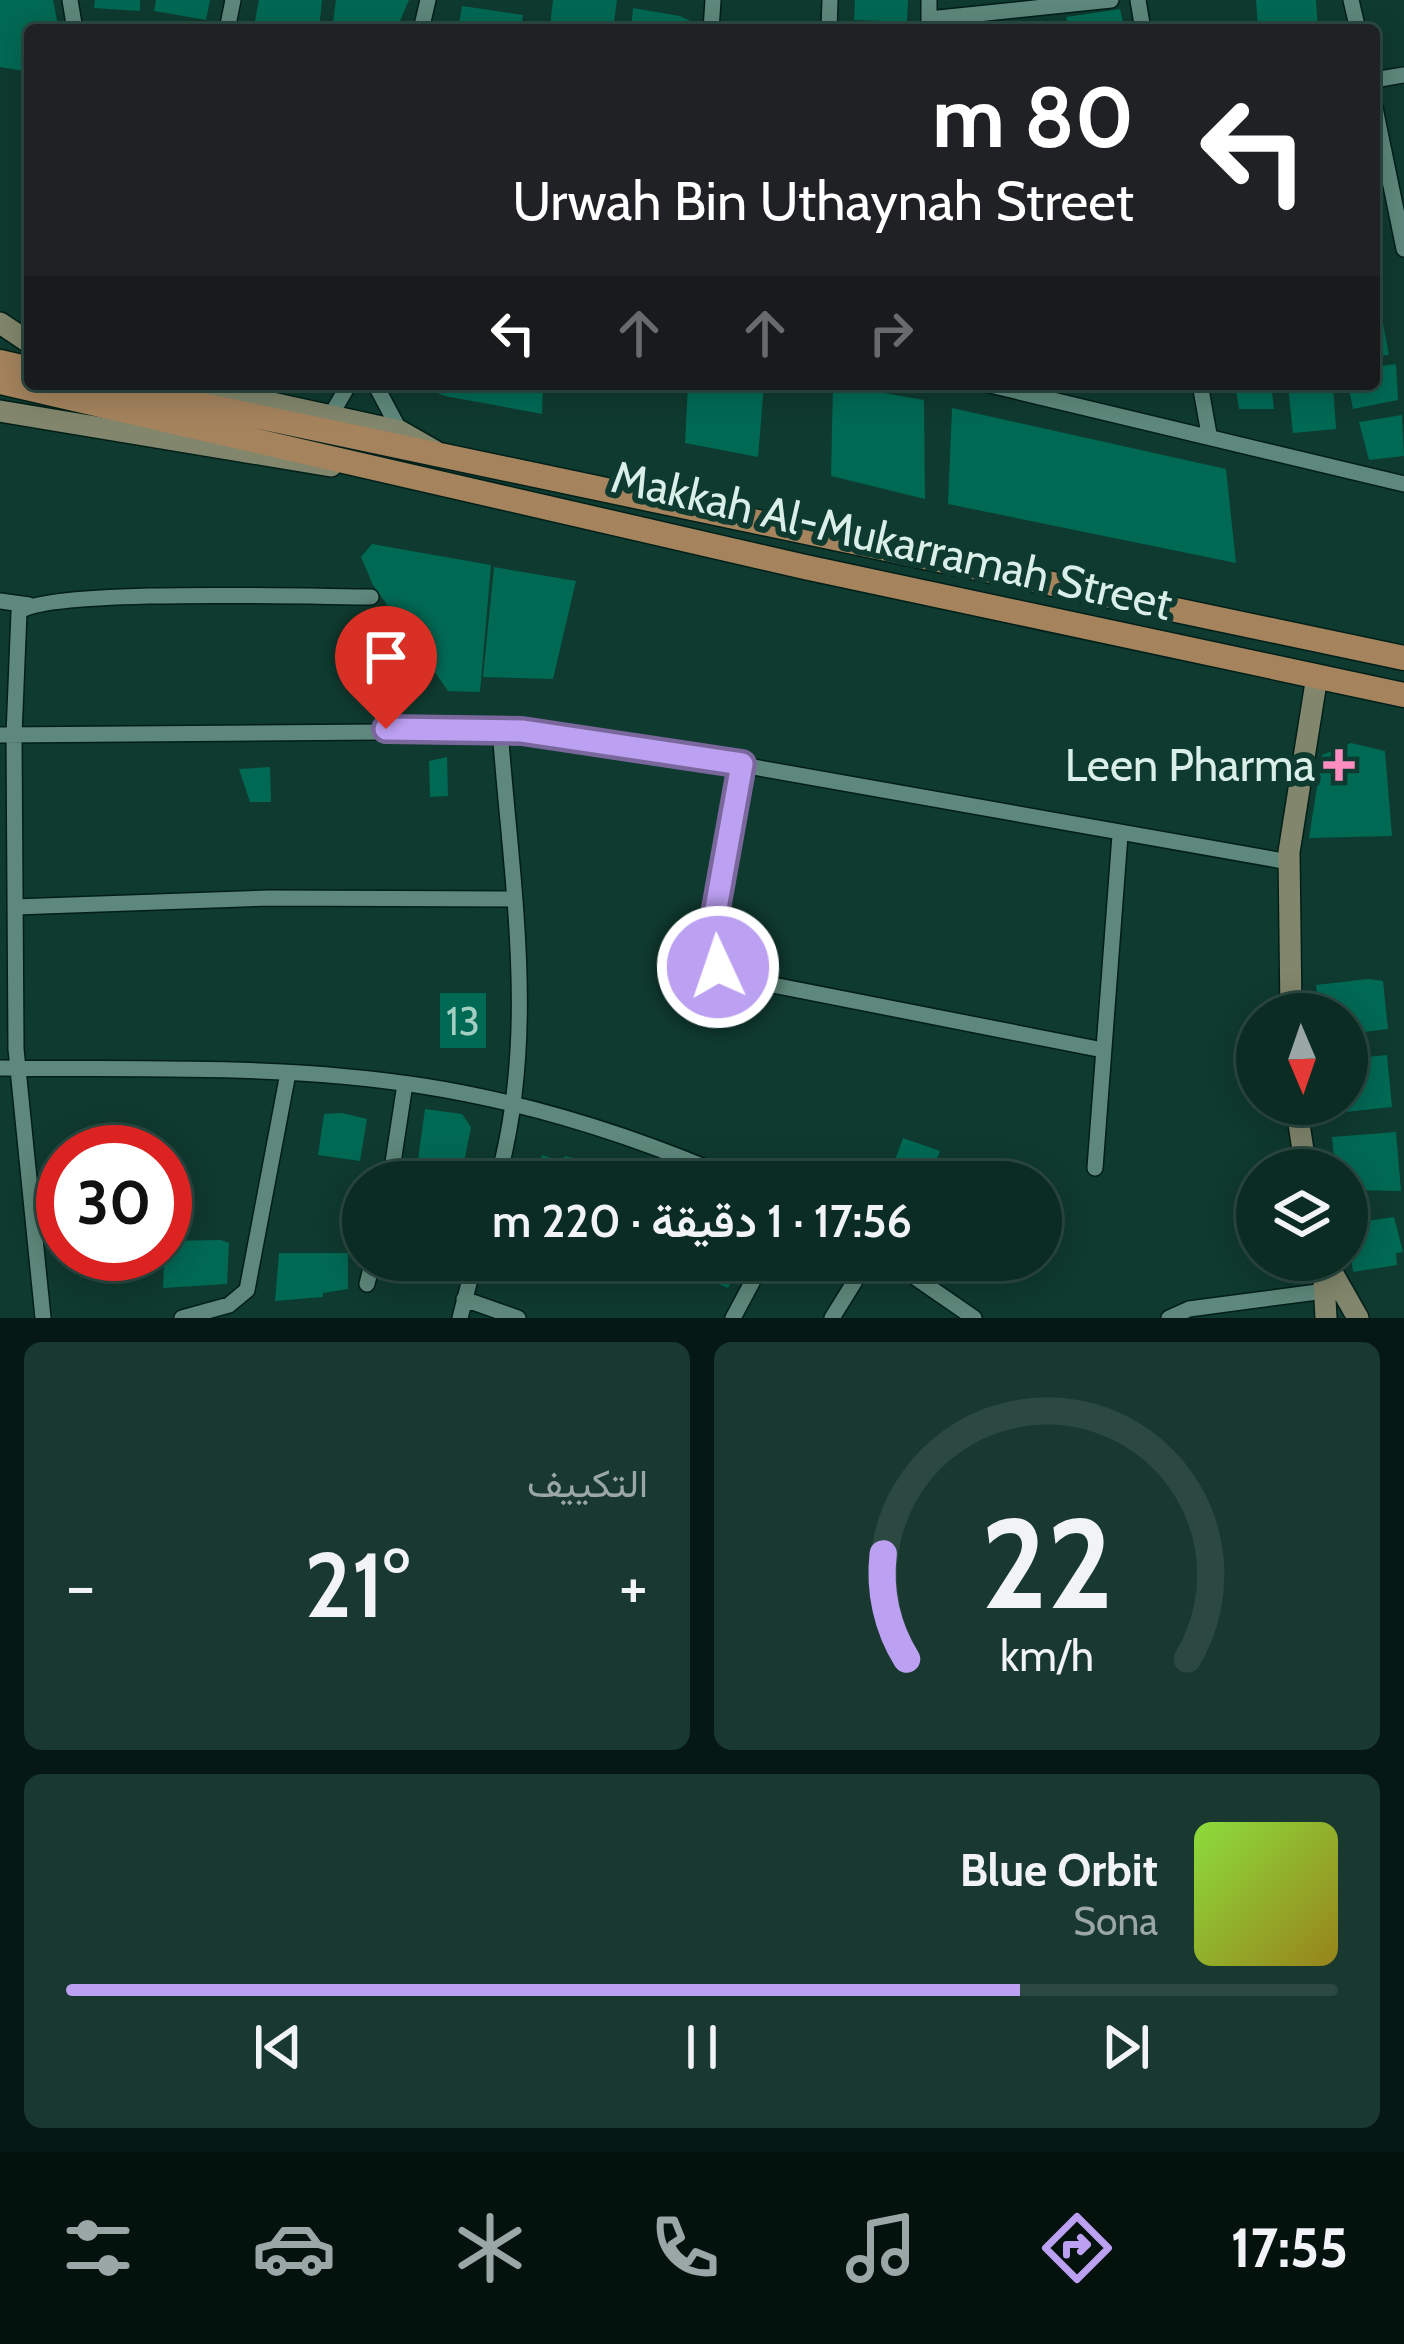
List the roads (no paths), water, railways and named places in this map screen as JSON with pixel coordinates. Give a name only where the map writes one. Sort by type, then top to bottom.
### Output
[{"type":"main road","name":"Makkah Al-Mukarramah Street","points":[[37,390],[1404,695]]},
{"type":"main road","name":"Makkah Al-Mukarramah Street","points":[[133,390],[1404,658]]},
{"type":"street","points":[[929,0],[929,24],[1111,0]]},
{"type":"street","points":[[1380,130],[1404,249]]},
{"type":"street","points":[[0,322],[24,340]]},
{"type":"street","name":"Makkah Al-Mukarramah Street","points":[[213,390],[400,431],[436,451]]},
{"type":"street","points":[[331,415],[346,390]]},
{"type":"street","points":[[378,390],[400,431]]},
{"type":"street","points":[[1013,390],[1404,484]]},
{"type":"street","points":[[1202,390],[1209,434]]},
{"type":"street","name":"Makkah Al-Mukarramah Street","points":[[0,411],[303,464],[363,466]]},
{"type":"street","points":[[0,601],[371,596]]},
{"type":"street","points":[[29,604],[17,617],[7,735],[15,907],[9,1068],[43,1318]]},
{"type":"street","points":[[1291,993],[1289,862],[1317,676]]},
{"type":"street","points":[[7,735],[500,730],[742,764],[1120,836],[1289,862]]},
{"type":"street","points":[[500,730],[521,996],[517,1107],[503,1161]]},
{"type":"street","points":[[742,764],[710,942],[718,967],[753,980],[1103,1050]]},
{"type":"street","points":[[1094,1168],[1120,836]]},
{"type":"street","points":[[15,907],[268,898],[514,899]]},
{"type":"street","points":[[9,1068],[288,1073],[405,1084],[517,1107],[690,1161]]},
{"type":"street","points":[[182,1318],[229,1305],[247,1290],[288,1073]]},
{"type":"street","points":[[393,1161],[405,1084]]},
{"type":"street","points":[[460,1318],[469,1281]]},
{"type":"street","points":[[733,1318],[753,1281]]},
{"type":"street","points":[[832,1318],[855,1281]]},
{"type":"street","points":[[920,1281],[974,1318]]},
{"type":"street","points":[[1325,1281],[1327,1318]]},
{"type":"street","points":[[1336,1281],[1358,1318]]},
{"type":"street","points":[[1168,1318],[1189,1309],[1325,1291]]},
{"type":"street","points":[[464,1299],[518,1318]]},
{"type":"place","name":"Leen Pharma","points":[[1339,765]]}]
